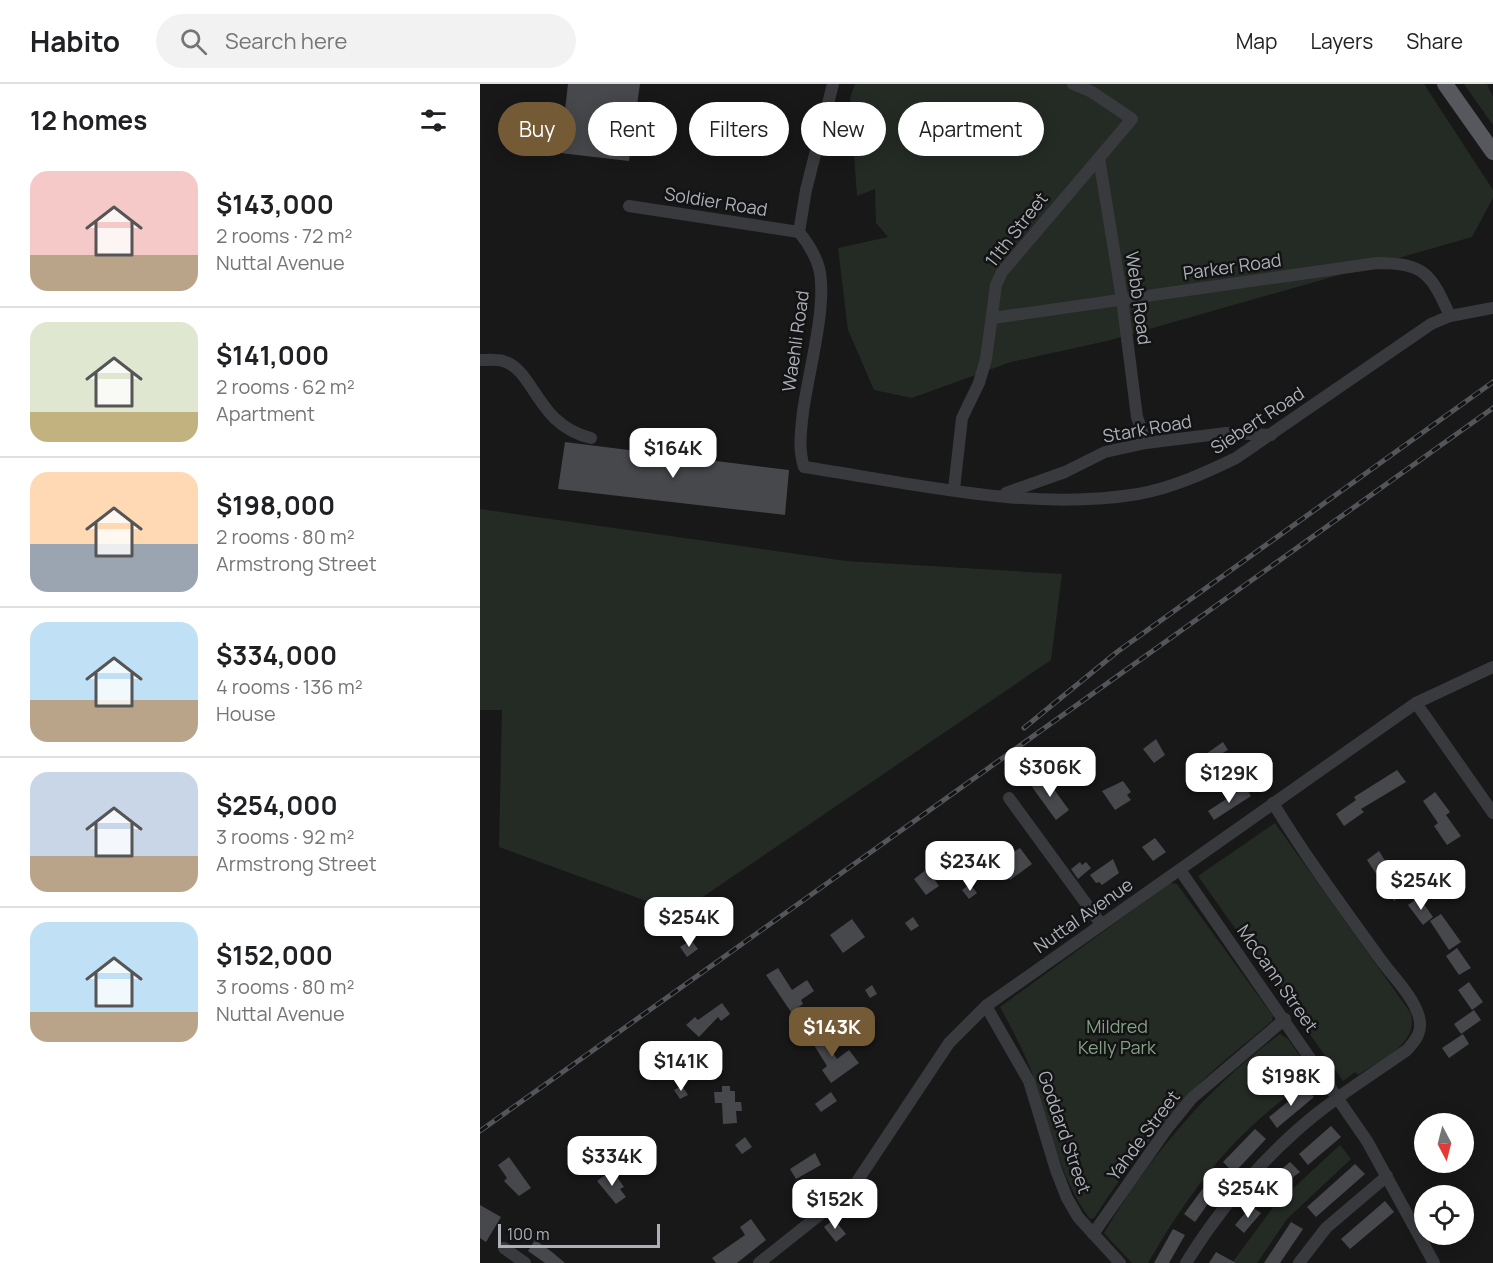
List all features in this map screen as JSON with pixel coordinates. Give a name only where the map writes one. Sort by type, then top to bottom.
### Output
[{"type":"main road","points":[[1445,84],[1493,152]]},
{"type":"street","points":[[799,232],[806,190],[833,84]]},
{"type":"street","name":"11th Street","points":[[954,489],[962,418],[979,383],[993,318],[996,285],[1002,272],[1132,119],[1092,92],[1074,84]]},
{"type":"street","name":"Webb Road","points":[[1099,158],[1122,299],[1134,399],[1146,443]]},
{"type":"street","name":"Soldier Road","points":[[629,206],[799,232]]},
{"type":"street","name":"Waehli Road","points":[[799,232],[817,262],[821,295],[801,426],[801,456],[804,467]]},
{"type":"street","name":"Parker Road","points":[[993,318],[1377,263],[1410,265],[1423,272],[1433,282],[1450,316]]},
{"type":"street","name":"Siebert Road","points":[[804,467],[1002,495],[1073,500],[1140,494],[1204,474],[1236,458],[1422,330],[1450,316],[1493,308]]},
{"type":"street","points":[[480,360],[503,360],[513,366],[552,418],[566,430],[591,438]]},
{"type":"street","name":"Stark Road","points":[[1002,495],[1065,472],[1105,452],[1146,443],[1226,434],[1270,435]]},
{"type":"street","name":"Nuttal Avenue","points":[[759,1263],[852,1190],[949,1043],[986,1006],[1416,703],[1493,667]]},
{"type":"street","points":[[1416,703],[1493,813]]},
{"type":"street","points":[[1009,798],[1101,924]]},
{"type":"street","points":[[1186,1263],[1231,1199],[1259,1167],[1297,1130],[1407,1050],[1417,1040],[1420,1020],[1410,1000],[1342,906],[1273,803]]},
{"type":"street","name":"McCann Street","points":[[1180,870],[1340,1098],[1388,1176],[1434,1263]]},
{"type":"street","name":"Goddard Street","points":[[986,1006],[1022,1065],[1056,1170],[1078,1217],[1120,1263]]},
{"type":"street","name":"Yahde Street","points":[[1093,1234],[1166,1130],[1192,1098],[1285,1019]]},
{"type":"street","points":[[1299,1263],[1326,1228],[1388,1176]]},
{"type":"street","points":[[504,1248],[525,1263]]},
{"type":"green space","points":[[855,84],[1424,84],[1493,190],[1493,198],[1472,237],[1111,340],[1011,362],[912,398],[874,390],[848,330],[838,248],[888,237],[876,223],[875,189],[857,196],[854,156],[886,156],[886,102],[850,102]]},
{"type":"green space","points":[[1464,84],[1487,84],[1493,97],[1493,125]]},
{"type":"green space","points":[[480,509],[846,561],[1062,574],[1051,660],[679,913],[499,847],[502,710],[480,710]]},
{"type":"green space","points":[[1275,823],[1410,1012],[1412,1023],[1410,1033],[1404,1042],[1387,1057],[1358,1075],[1355,1072],[1343,1081],[1198,876]]},
{"type":"green space","name":"Mildred Kelly Park","points":[[1170,883],[1177,884],[1273,1016],[1272,1021],[1199,1084],[1143,1149],[1094,1218],[1090,1219],[1070,1186],[1056,1151],[1034,1078],[1000,1007]]},
{"type":"green space","points":[[1280,1034],[1288,1039],[1313,1075],[1237,1140],[1183,1208],[1148,1263],[1132,1263],[1104,1233],[1122,1204],[1182,1124],[1228,1077]]},
{"type":"green space","points":[[1340,1145],[1351,1159],[1287,1219],[1257,1263],[1232,1263],[1274,1206]]},
{"type":"building","points":[[568,84],[640,84],[637,102],[588,102],[588,156],[630,156],[629,161],[576,155],[576,102],[566,102]]},
{"type":"building","points":[[565,442],[789,470],[785,515],[558,489]]},
{"type":"building","points":[[1156,739],[1165,755],[1154,763],[1143,749]]},
{"type":"building","points":[[1223,742],[1228,750],[1219,755],[1226,764],[1204,779],[1193,763]]},
{"type":"building","points":[[1397,770],[1406,782],[1361,809],[1364,812],[1344,826],[1336,814],[1356,800],[1354,797]]},
{"type":"building","points":[[1045,777],[1069,810],[1056,820],[1032,787]]},
{"type":"building","points":[[1123,781],[1131,792],[1127,795],[1131,800],[1115,810],[1102,791]]},
{"type":"building","points":[[1245,787],[1251,796],[1214,820],[1208,811]]},
{"type":"building","points":[[1435,792],[1450,812],[1446,815],[1461,836],[1447,845],[1434,826],[1438,823],[1423,801]]},
{"type":"building","points":[[1155,838],[1166,852],[1153,861],[1142,847]]},
{"type":"building","points":[[1020,848],[1032,864],[1010,880],[1002,869],[1012,861],[1009,855]]},
{"type":"building","points":[[1379,851],[1405,893],[1394,901],[1367,860]]},
{"type":"building","points":[[1113,859],[1119,873],[1102,885],[1099,882],[1096,883],[1090,875]]},
{"type":"building","points":[[1080,862],[1082,865],[1086,862],[1091,868],[1078,879],[1071,869]]},
{"type":"building","points":[[927,869],[939,886],[926,895],[914,879]]},
{"type":"building","points":[[970,884],[977,893],[969,899],[962,890]]},
{"type":"building","points":[[1419,897],[1433,917],[1423,925],[1408,905]]},
{"type":"building","points":[[1441,914],[1461,942],[1449,950],[1430,921]]},
{"type":"building","points":[[913,917],[919,926],[911,931],[905,923]]},
{"type":"building","points":[[852,919],[865,937],[843,953],[830,935]]},
{"type":"building","points":[[691,940],[698,949],[687,957],[680,947]]},
{"type":"building","points":[[1457,948],[1471,968],[1459,975],[1446,956]]},
{"type":"building","points":[[778,968],[792,990],[807,980],[814,991],[801,1000],[803,1004],[791,1012],[766,975]]},
{"type":"building","points":[[1469,982],[1483,1002],[1472,1010],[1458,990]]},
{"type":"building","points":[[872,985],[877,994],[870,998],[865,990]]},
{"type":"building","points":[[722,1003],[730,1014],[721,1021],[718,1017],[699,1037],[686,1025],[695,1017],[698,1020]]},
{"type":"building","points":[[1474,1010],[1481,1020],[1461,1034],[1454,1024]]},
{"type":"building","points":[[817,1028],[837,1059],[849,1050],[859,1063],[831,1083],[822,1070],[827,1066],[807,1034]]},
{"type":"building","points":[[1463,1034],[1469,1044],[1449,1058],[1442,1048]]},
{"type":"building","points":[[676,1057],[687,1075],[675,1081],[669,1070],[673,1068],[669,1061]]},
{"type":"building","points":[[711,1057],[720,1061],[715,1073],[706,1070]]},
{"type":"building","points":[[682,1086],[688,1095],[680,1099],[674,1090]]},
{"type":"building","points":[[722,1086],[730,1086],[730,1091],[735,1091],[735,1102],[741,1102],[742,1111],[736,1111],[737,1123],[723,1124],[722,1103],[715,1103],[714,1092],[722,1092]]},
{"type":"building","points":[[1306,1087],[1314,1097],[1277,1128],[1269,1117]]},
{"type":"building","points":[[831,1092],[837,1101],[821,1112],[815,1104]]},
{"type":"building","points":[[1331,1126],[1341,1137],[1308,1165],[1299,1154]]},
{"type":"building","points":[[1255,1129],[1266,1139],[1234,1173],[1223,1162]]},
{"type":"building","points":[[745,1137],[752,1147],[742,1154],[735,1145]]},
{"type":"building","points":[[815,1153],[821,1165],[796,1179],[790,1169]]},
{"type":"building","points":[[509,1157],[531,1188],[519,1196],[504,1181],[507,1178],[498,1165]]},
{"type":"building","points":[[1290,1162],[1300,1172],[1292,1178],[1283,1168]]},
{"type":"building","points":[[1355,1164],[1365,1174],[1316,1217],[1307,1207]]},
{"type":"building","points":[[612,1170],[624,1187],[620,1189],[626,1197],[616,1204],[597,1181]]},
{"type":"building","points":[[1212,1176],[1222,1184],[1195,1222],[1184,1214]]},
{"type":"building","points":[[1268,1184],[1278,1192],[1268,1205],[1259,1196]]},
{"type":"building","points":[[1385,1201],[1394,1212],[1350,1249],[1341,1239]]},
{"type":"building","points":[[480,1205],[501,1217],[486,1242],[480,1238]]},
{"type":"building","points":[[1251,1206],[1261,1213],[1244,1233],[1235,1225]]},
{"type":"building","points":[[751,1219],[766,1240],[737,1263],[716,1263],[712,1258],[745,1235],[740,1227]]},
{"type":"building","points":[[834,1219],[846,1234],[836,1242],[824,1227]]},
{"type":"building","points":[[1291,1222],[1303,1229],[1280,1263],[1264,1263]]},
{"type":"building","points":[[1173,1229],[1185,1235],[1169,1263],[1154,1263]]},
{"type":"building","points":[[535,1240],[565,1263],[545,1263],[528,1251]]},
{"type":"building","points":[[1216,1252],[1236,1263],[1209,1263]]},
{"type":"railway","points":[[1024,728],[1117,652],[1493,382]]},
{"type":"railway","points":[[480,1131],[1493,408]]}]
